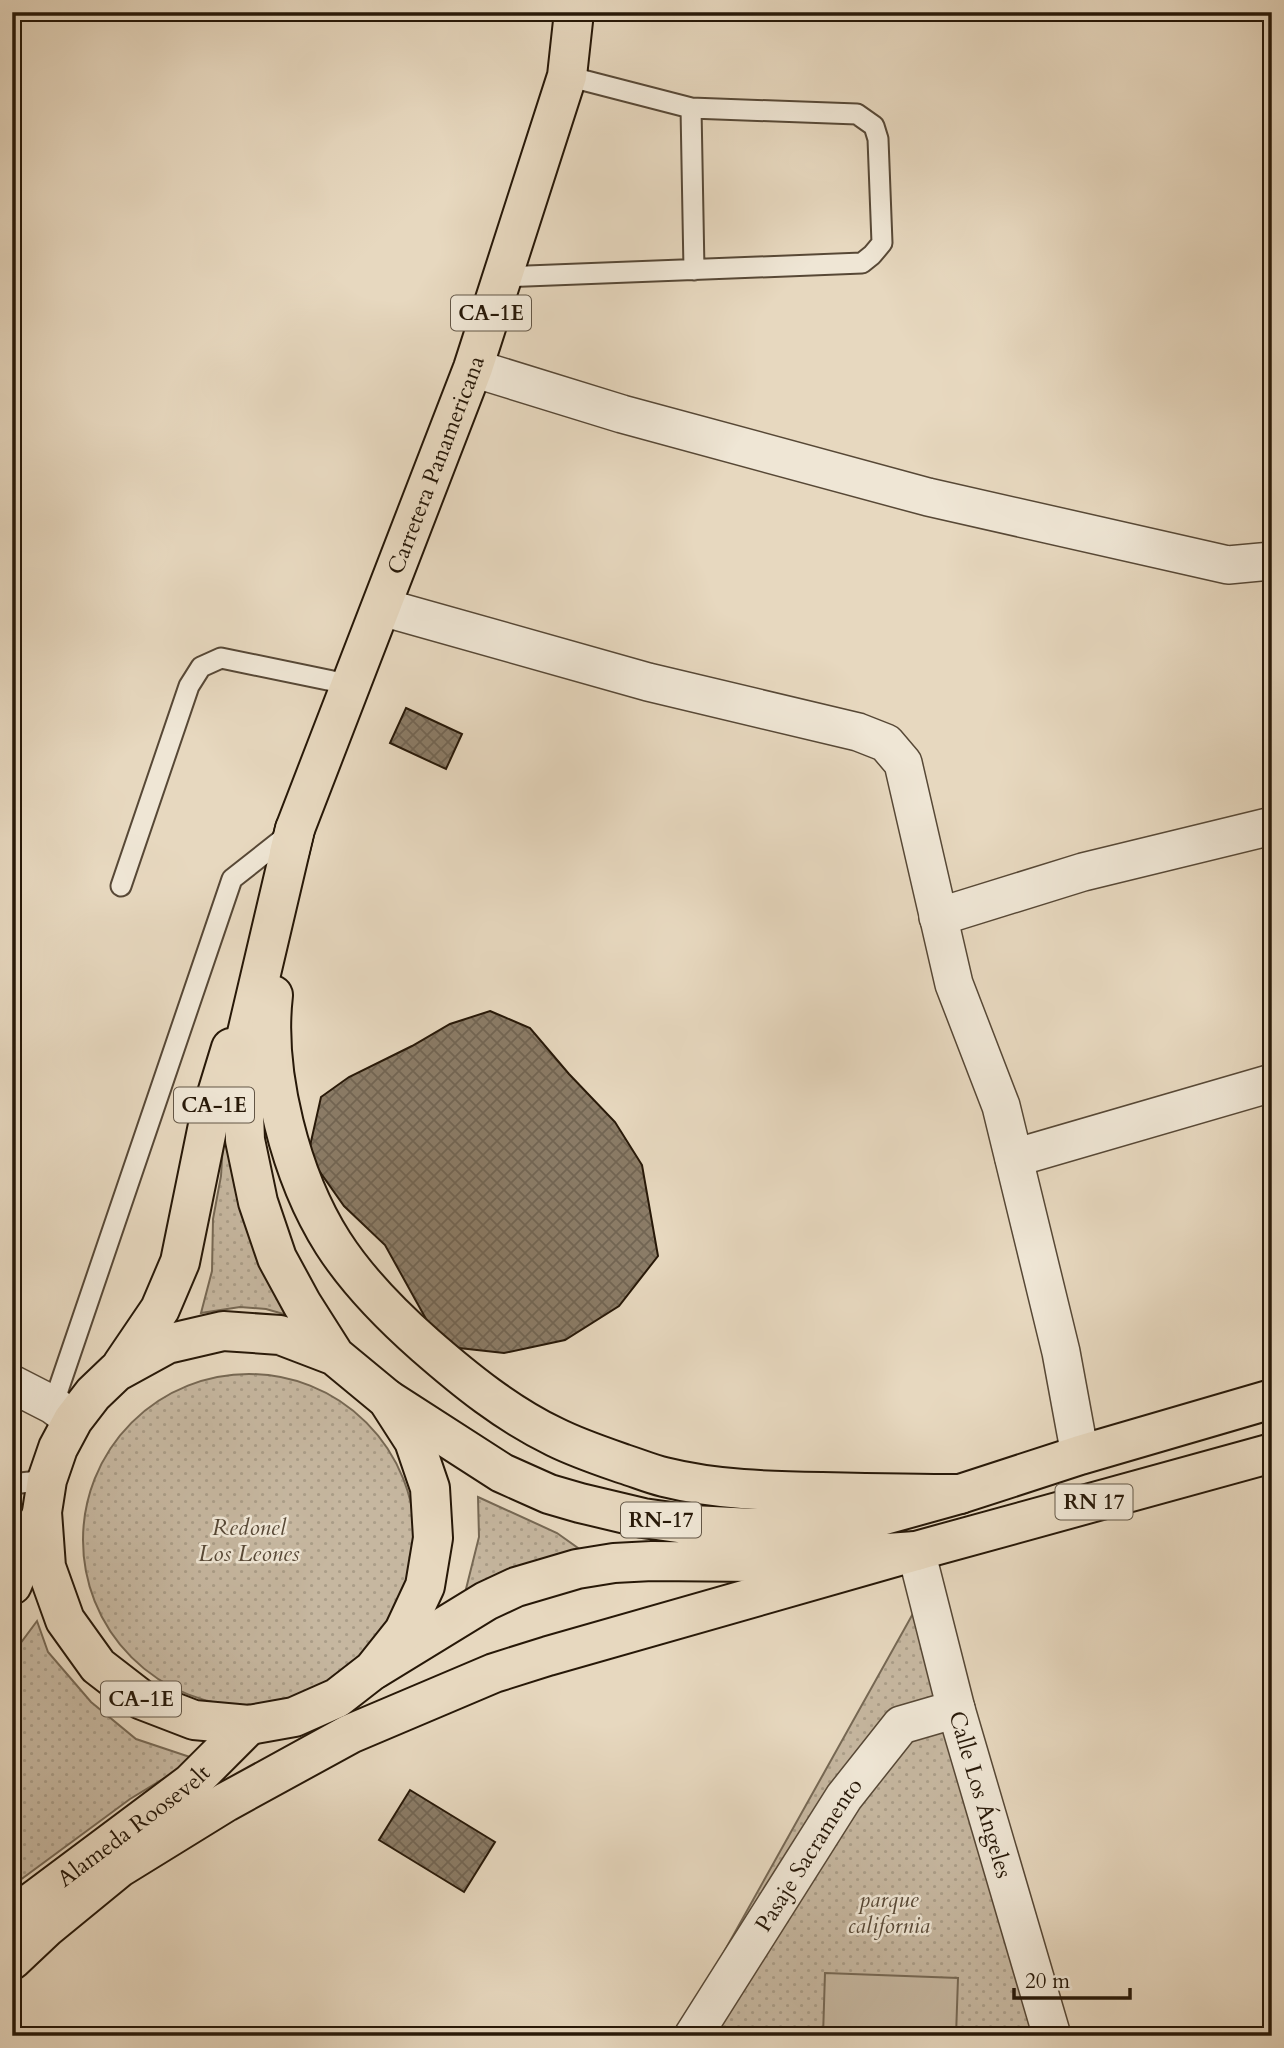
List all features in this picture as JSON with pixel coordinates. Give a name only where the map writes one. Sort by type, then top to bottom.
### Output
[{"type":"main road","name":"Carretera Panamericana","points":[[117,1372],[160,1309],[180,1262],[209,1120],[295,830],[473,368],[567,76],[574,12]]},
{"type":"main road","name":"Carretera Panamericana","points":[[295,830],[247,1033],[243,1086],[244,1140],[258,1202],[277,1258],[335,1356]]},
{"type":"main road","points":[[295,830],[271,1006],[272,1046],[279,1102],[306,1191],[333,1243],[378,1301],[467,1381],[524,1421],[588,1452],[662,1476],[721,1487],[876,1494],[960,1493]]},
{"type":"main road","name":"CA-1E","points":[[12,1585],[34,1492],[58,1448],[63,1412],[93,1394],[117,1372],[167,1344],[223,1331],[281,1335],[335,1356],[387,1399],[414,1441],[430,1488],[433,1538],[425,1586],[404,1631],[373,1670],[337,1698],[294,1717],[249,1725],[194,1720],[142,1700],[98,1666],[65,1620],[46,1567],[34,1492]]},
{"type":"main road","name":"RN-17","points":[[387,1399],[502,1473],[519,1481],[549,1494],[643,1518],[692,1525],[753,1528],[859,1522],[960,1493]]},
{"type":"main road","name":"RN 17","points":[[960,1493],[1272,1399]]},
{"type":"main road","name":"RN 17","points":[[916,1551],[1272,1453]]},
{"type":"main road","points":[[12,1960],[47,1927],[119,1868],[206,1814],[350,1734],[494,1673],[916,1551]]},
{"type":"main road","name":"RN-17","points":[[373,1670],[486,1601],[516,1587],[576,1569],[652,1560],[758,1562],[916,1551]]},
{"type":"main road","name":"Alameda Roosevelt","points":[[12,1917],[191,1783],[249,1725]]},
{"type":"street","points":[[473,368],[622,414],[928,497],[1228,565],[1272,561]]},
{"type":"street","points":[[382,607],[648,682],[858,732],[886,743],[903,763],[954,984],[1001,1105],[1061,1352],[1080,1455]]},
{"type":"street","points":[[938,917],[1083,872],[1272,826]]},
{"type":"street","points":[[1014,1158],[1272,1083]]},
{"type":"street","points":[[12,1384],[63,1412]]},
{"type":"street","name":"Calle Los Ángeles","points":[[916,1551],[956,1709],[1052,2036]]},
{"type":"street","name":"Pasaje Sacramento","points":[[693,2036],[844,1797],[884,1745],[901,1725],[956,1709]]},
{"type":"lane","points":[[503,277],[862,263],[882,243],[878,139],[874,126],[858,114],[691,108],[567,76]]},
{"type":"lane","points":[[691,108],[694,270]]},
{"type":"lane","points":[[121,886],[189,686],[201,667],[221,658],[352,685]]},
{"type":"lane","points":[[63,1412],[232,879],[295,830]]},
{"type":"green space","points":[[224,1126],[294,1317],[266,1309],[240,1307],[201,1313],[212,1271],[213,1219],[221,1176]]},
{"type":"green space","name":"Redonel Los Leones","points":[[249,1374],[281,1377],[313,1387],[341,1402],[366,1423],[387,1448],[402,1476],[412,1508],[415,1540],[412,1572],[402,1604],[387,1632],[366,1657],[341,1678],[313,1693],[281,1703],[249,1706],[217,1703],[185,1693],[157,1678],[132,1657],[111,1632],[96,1604],[86,1572],[83,1540],[86,1508],[96,1476],[111,1448],[132,1423],[157,1402],[185,1387],[217,1377]]},
{"type":"green space","points":[[478,1497],[557,1533],[578,1548],[522,1568],[465,1593],[479,1537]]},
{"type":"green space","name":"parque california","points":[[925,1592],[1054,2036],[677,2036]]},
{"type":"green space","points":[[37,1621],[48,1652],[91,1702],[136,1739],[196,1759],[130,1799],[12,1886],[12,1669],[20,1644]]},
{"type":"green space","points":[[825,1973],[958,1978],[956,2036],[823,2036]]},
{"type":"building","points":[[406,708],[462,734],[446,769],[390,743]]},
{"type":"building","points":[[490,1011],[530,1028],[615,1122],[642,1165],[658,1256],[619,1306],[565,1340],[504,1353],[441,1346],[385,1245],[344,1206],[308,1155],[321,1097],[349,1077],[450,1024]]},
{"type":"building","points":[[410,1790],[495,1842],[464,1892],[379,1840]]}]
